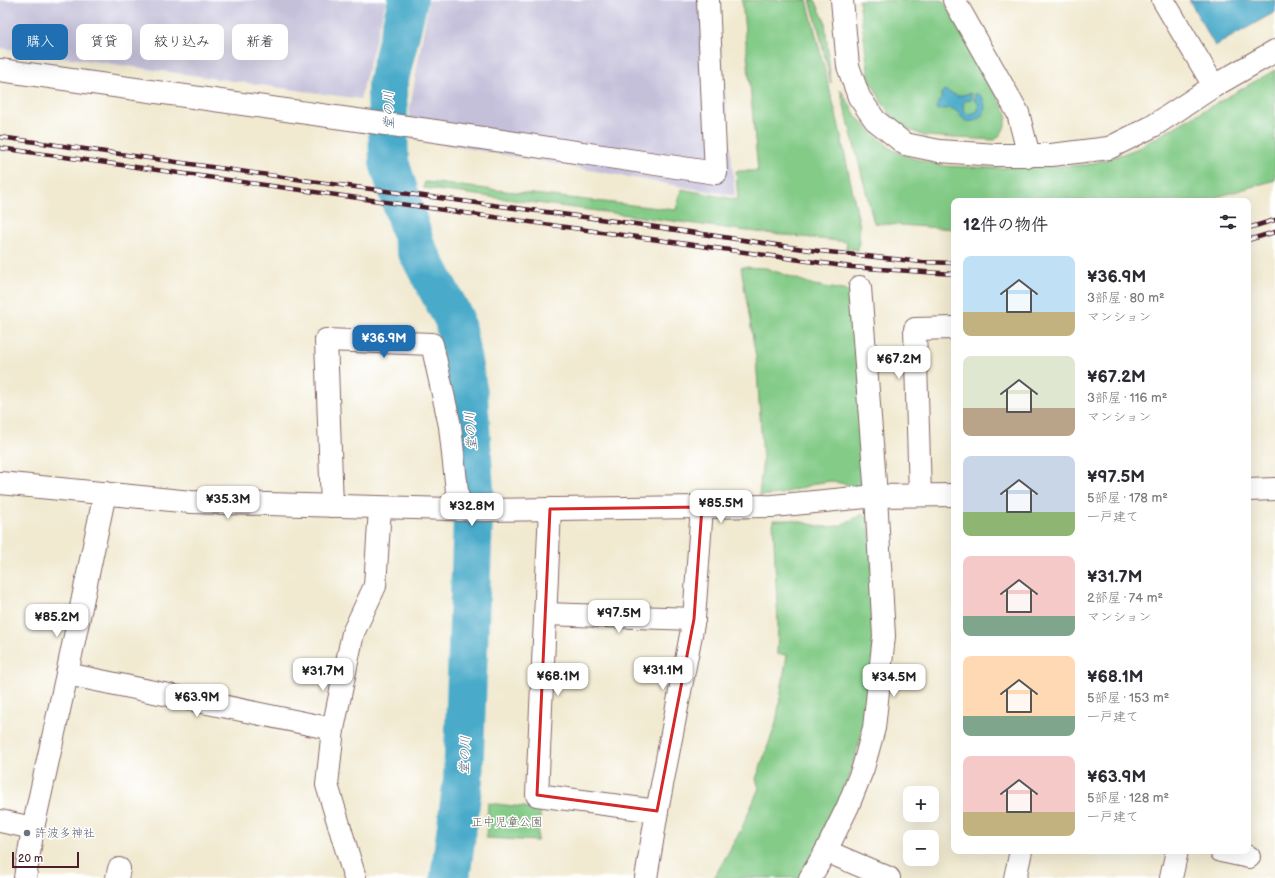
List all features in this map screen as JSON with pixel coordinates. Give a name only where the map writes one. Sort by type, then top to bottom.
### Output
[{"type":"street","points":[[0,70],[428,130],[716,173],[708,0]]},
{"type":"street","points":[[842,0],[848,66],[859,97],[875,120],[905,144],[940,151],[1029,156],[1109,148],[1153,126],[1214,86],[1275,51]]},
{"type":"street","points":[[1163,0],[1214,86]]},
{"type":"street","points":[[962,3],[1018,114],[1029,156]]},
{"type":"street","points":[[810,878],[826,851],[848,806],[863,768],[874,728],[884,636],[876,496],[860,287]]},
{"type":"street","points":[[920,495],[915,329],[951,328]]},
{"type":"street","points":[[332,506],[326,340],[432,344],[450,426],[459,510]]},
{"type":"street","points":[[0,483],[191,502],[459,510],[773,506],[876,496],[951,495]]},
{"type":"street","points":[[1251,490],[1275,489]]},
{"type":"street","points":[[25,878],[33,828],[105,493]]},
{"type":"street","points":[[646,878],[657,811],[694,620],[702,507]]},
{"type":"street","points":[[355,878],[327,785],[333,729],[353,633],[375,586],[380,508]]},
{"type":"street","points":[[550,509],[537,795],[657,811]]},
{"type":"street","points":[[545,614],[694,620]]},
{"type":"street","points":[[67,674],[333,729]]},
{"type":"street","points":[[0,821],[33,828]]},
{"type":"street","points":[[826,851],[889,878]]},
{"type":"street","points":[[1015,878],[1020,854]]},
{"type":"street","points":[[1171,878],[1176,854]]},
{"type":"street","points":[[1235,854],[1249,857]]},
{"type":"highlighted area","points":[[702,507],[694,619],[657,811],[537,795],[550,509]]},
{"type":"shaded area","points":[[0,0],[386,0],[360,99],[85,60],[132,60],[132,24],[76,24],[76,59],[68,58],[68,24],[12,24],[12,50],[0,48]]},
{"type":"shaded area","points":[[429,0],[716,0],[735,196],[405,137]]},
{"type":"green space","points":[[742,0],[807,0],[838,122],[860,227],[858,250],[846,248],[847,242],[748,231],[423,188],[425,182],[676,210],[681,189],[738,200],[736,171],[758,171]]},
{"type":"green space","points":[[810,0],[815,0],[825,22],[831,83],[818,27]]},
{"type":"green space","points":[[859,0],[943,0],[1007,114],[1006,122],[1001,134],[995,140],[924,136],[899,125],[882,103],[869,77]]},
{"type":"green space","points":[[1275,70],[1275,180],[1213,198],[951,198],[951,229],[874,223],[840,89],[856,116],[872,133],[893,150],[912,158],[943,166],[995,168],[1086,165],[1112,158],[1136,149]]},
{"type":"green space","points":[[741,267],[766,268],[814,285],[854,292],[868,481],[864,482],[863,488],[831,481],[817,483],[781,494],[759,496],[763,459],[756,357]]},
{"type":"green space","points":[[863,514],[869,517],[876,657],[870,706],[844,795],[803,878],[714,878],[742,828],[759,788],[756,779],[776,723],[787,655],[777,654],[778,623],[773,520],[792,520],[823,527],[839,526]]},
{"type":"green space","name":"正中児童公園","points":[[532,799],[542,801],[537,841],[486,838],[488,803],[531,808]]},
{"type":"water","points":[[401,0],[418,0],[408,19],[391,103],[377,101]]},
{"type":"water","points":[[1189,0],[1275,0],[1275,12],[1215,46]]},
{"type":"water","points":[[944,90],[958,96],[971,93],[971,100],[963,103],[964,111],[968,114],[977,112],[979,106],[974,100],[975,93],[979,95],[985,106],[983,114],[976,120],[968,121],[953,109],[949,108],[937,110],[936,108],[941,99],[941,93]]},
{"type":"waterway","name":"堂の川","points":[[408,0],[387,87],[389,162],[416,248],[454,319],[468,394],[474,491],[463,780],[450,878]]},
{"type":"railway","points":[[0,137],[325,183],[622,222],[810,250],[922,262],[951,263]]},
{"type":"railway","points":[[0,148],[851,267],[951,274]]},
{"type":"railway","points":[[1251,227],[1275,220]]},
{"type":"railway","points":[[1251,239],[1275,232]]},
{"type":"place","name":"許波多神社","points":[[27,833]]}]
